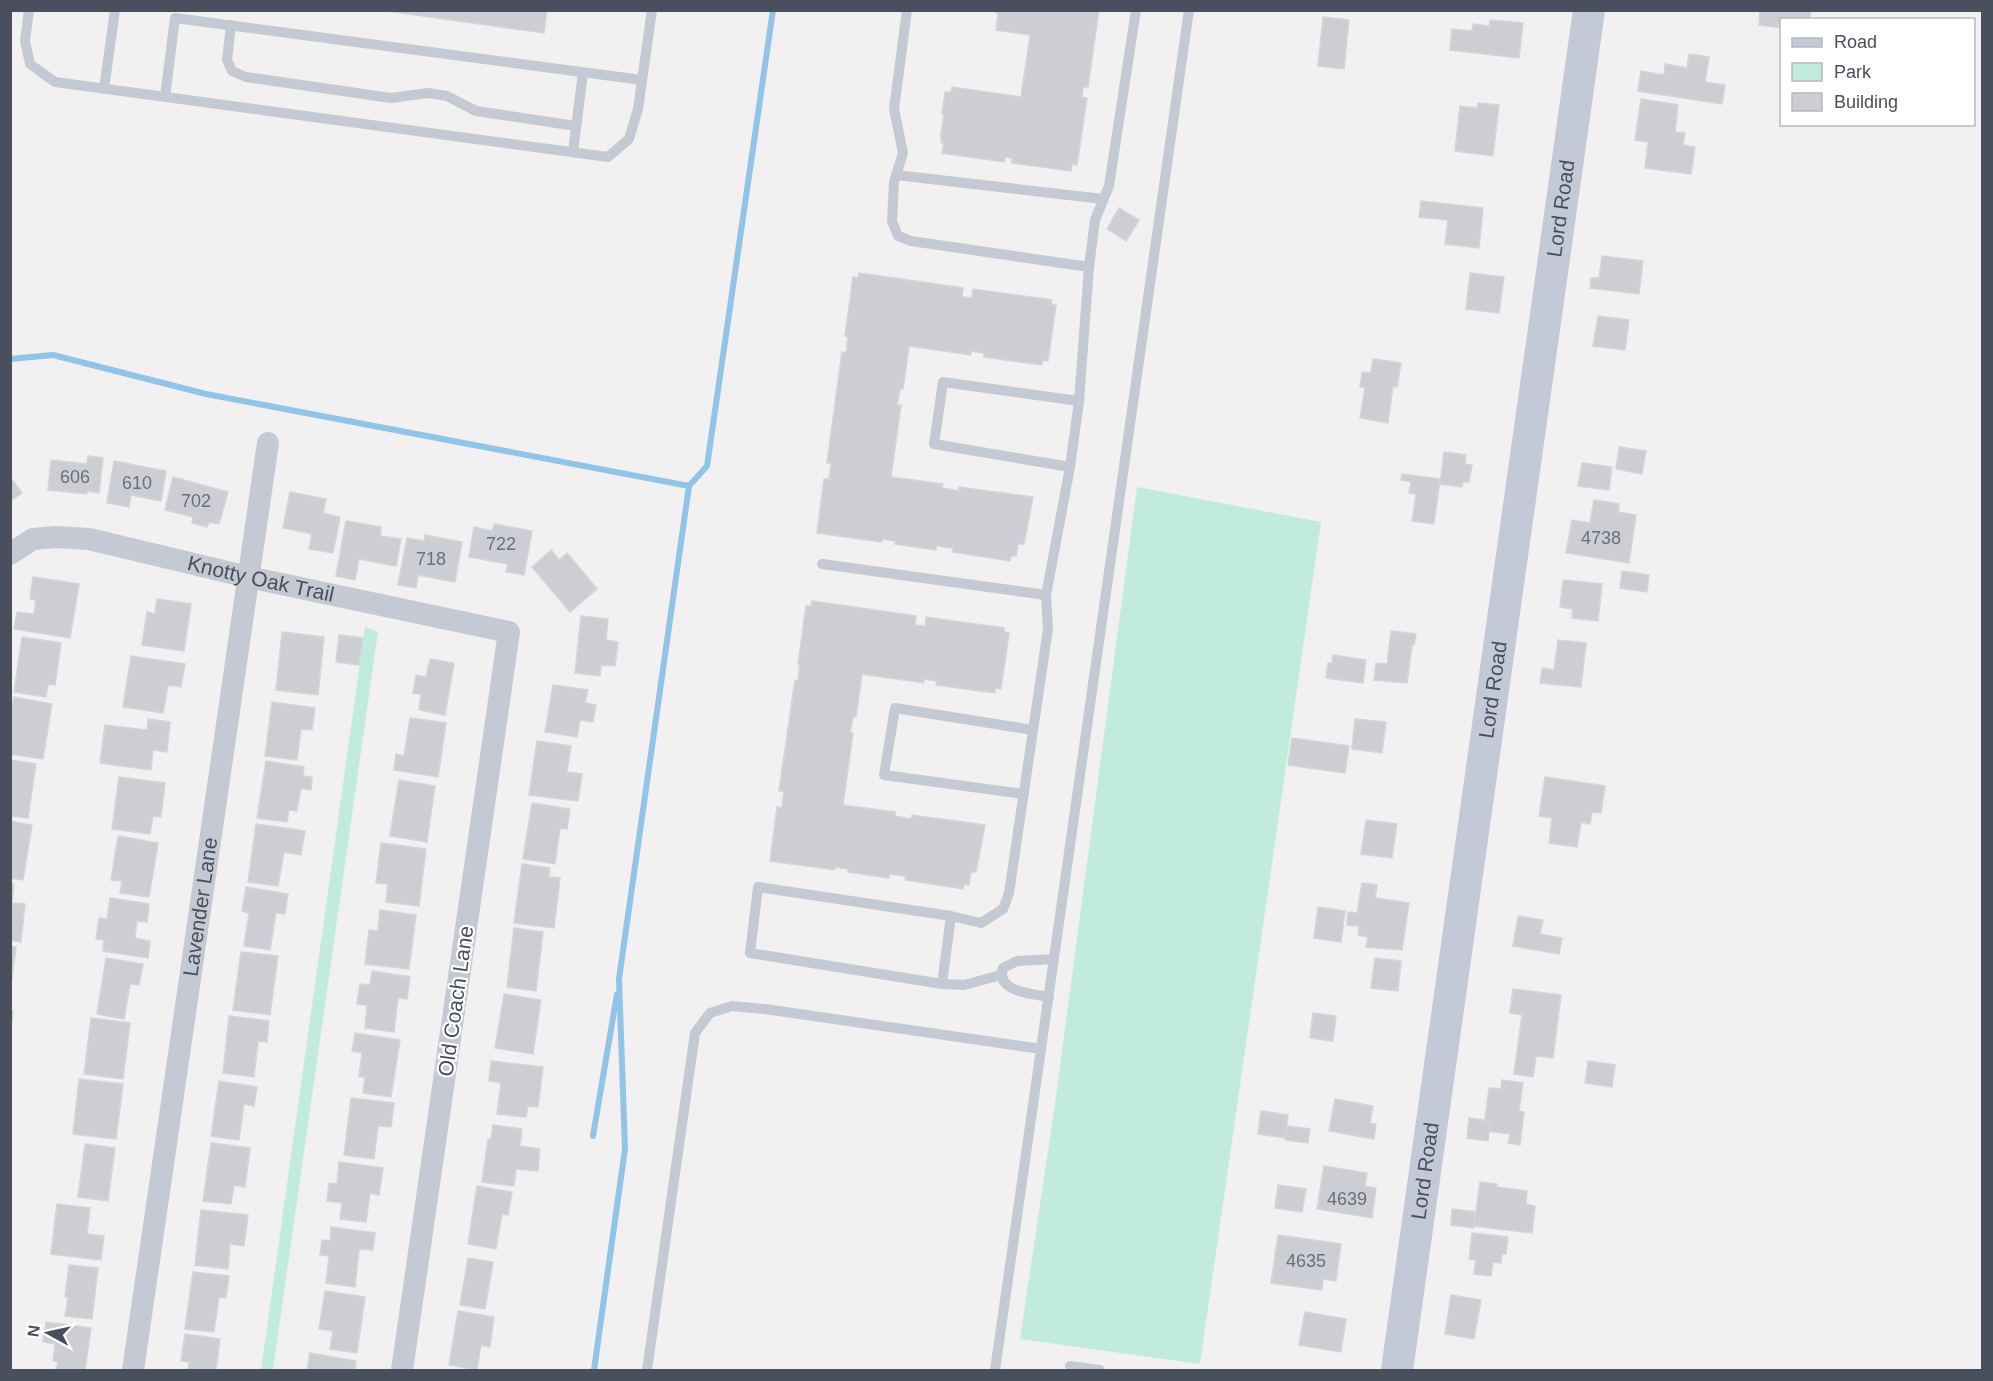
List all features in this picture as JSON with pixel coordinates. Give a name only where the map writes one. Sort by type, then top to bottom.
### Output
[{"type":"street","name":"Lord Road","points":[[1397,1371],[1589,10]]},
{"type":"street","name":"Lavender Lane","points":[[133,1371],[268,443]]},
{"type":"street","name":"Knotty Oak Trail","points":[[13,552],[33,539],[56,537],[89,539],[248,577],[509,632]]},
{"type":"street","name":"Old Coach Lane","points":[[402,1371],[509,632]]},
{"type":"lane","points":[[29,10],[25,41],[30,64],[55,82],[608,157],[629,139],[638,109],[652,10]]},
{"type":"lane","points":[[104,89],[115,10]]},
{"type":"lane","points":[[907,10],[894,109],[903,153],[896,175],[892,221],[898,236],[911,240],[1089,267]]},
{"type":"lane","points":[[1001,975],[964,985],[942,984],[750,953],[759,887],[951,916],[981,923],[1003,909],[1009,893],[1048,629],[1046,595],[1070,466],[1079,401],[1089,267],[1095,220],[1109,186],[1136,10]]},
{"type":"lane","points":[[995,1371],[1189,10]]},
{"type":"lane","points":[[165,97],[175,18],[642,80]]},
{"type":"lane","points":[[231,25],[227,60],[232,71],[246,77],[391,98],[428,93],[447,96],[476,111],[576,126]]},
{"type":"lane","points":[[573,152],[584,73]]},
{"type":"lane","points":[[896,175],[1103,199]]},
{"type":"lane","points":[[1070,466],[934,444],[943,382],[1079,401]]},
{"type":"lane","points":[[822,564],[1046,595]]},
{"type":"lane","points":[[1024,794],[884,775],[895,708],[1033,730]]},
{"type":"lane","points":[[942,984],[951,916]]},
{"type":"lane","points":[[1049,997],[1012,988],[1003,981],[1001,975],[1003,968],[1017,961],[1054,959]]},
{"type":"lane","points":[[647,1371],[689,1068],[695,1034],[710,1013],[732,1006],[765,1009],[1041,1049]]},
{"type":"lane","points":[[1070,1366],[1100,1371]]},
{"type":"green space","points":[[1137,487],[1321,522],[1200,1364],[1020,1339],[1055,1104]]},
{"type":"green space","points":[[365,627],[378,632],[273,1370],[261,1370]]},
{"type":"building","points":[[380,10],[547,10],[544,33]]},
{"type":"building","points":[[990,10],[1099,10],[1088,87],[1083,87],[1082,97],[1087,98],[1077,165],[1072,164],[1071,171],[1012,163],[1012,158],[1005,157],[1004,162],[942,153],[944,143],[941,143],[941,134],[945,92],[951,92],[952,87],[1021,97],[1030,35],[996,30],[998,13]]},
{"type":"building","points":[[1760,10],[1811,10],[1810,18],[1780,18],[1780,28],[1759,25]]},
{"type":"building","points":[[1323,17],[1349,20],[1344,69],[1318,66]]},
{"type":"building","points":[[1490,20],[1523,23],[1519,58],[1450,50],[1452,29],[1472,31],[1473,24],[1489,26]]},
{"type":"building","points":[[1689,54],[1709,57],[1705,82],[1725,85],[1722,104],[1638,91],[1641,71],[1664,75],[1665,64],[1687,68]]},
{"type":"building","points":[[1641,99],[1678,105],[1675,132],[1685,133],[1683,145],[1695,147],[1691,174],[1645,168],[1648,142],[1635,140]]},
{"type":"building","points":[[1478,103],[1499,105],[1493,156],[1455,151],[1460,106],[1477,108]]},
{"type":"building","points":[[1421,201],[1483,208],[1479,248],[1445,244],[1448,220],[1419,217]]},
{"type":"building","points":[[1119,208],[1139,220],[1126,241],[1107,229]]},
{"type":"building","points":[[1602,256],[1643,261],[1639,294],[1590,288],[1591,278],[1599,278]]},
{"type":"building","points":[[859,273],[963,288],[962,297],[972,298],[973,289],[1052,300],[1051,305],[1056,305],[1048,361],[1043,360],[1042,365],[984,357],[984,353],[971,351],[971,355],[909,346],[903,389],[900,389],[897,405],[901,405],[891,477],[943,484],[942,488],[959,491],[959,487],[1033,497],[1024,544],[1018,544],[1016,556],[1011,556],[1010,561],[952,552],[953,548],[936,546],[936,550],[895,544],[895,541],[882,539],[882,542],[817,533],[824,479],[829,479],[831,463],[827,463],[842,352],[846,353],[848,337],[845,336],[853,277],[858,278]]},
{"type":"building","points":[[1470,273],[1504,277],[1499,313],[1466,309]]},
{"type":"building","points":[[1598,316],[1629,320],[1625,350],[1593,346]]},
{"type":"building","points":[[1373,359],[1401,363],[1397,387],[1393,386],[1388,423],[1360,418],[1365,387],[1360,387],[1362,372],[1371,373]]},
{"type":"building","points":[[1619,447],[1646,451],[1642,474],[1616,469]]},
{"type":"building","points":[[1444,452],[1466,455],[1465,464],[1472,465],[1469,482],[1463,482],[1462,487],[1440,484]]},
{"type":"building","points":[[88,456],[103,458],[99,493],[48,490],[51,460],[87,464]]},
{"type":"building","points":[[114,461],[166,471],[161,501],[131,495],[129,507],[107,503]]},
{"type":"building","points":[[1582,463],[1612,467],[1609,490],[1578,486]]},
{"type":"building","points":[[1402,474],[1440,479],[1434,524],[1412,521],[1416,494],[1409,493],[1411,482],[1401,480]]},
{"type":"building","points":[[10,477],[22,493],[10,501]]},
{"type":"building","points":[[173,477],[228,492],[219,524],[209,522],[207,527],[192,523],[193,517],[165,510]]},
{"type":"building","points":[[290,492],[326,499],[323,513],[340,517],[333,553],[309,549],[312,534],[283,528]]},
{"type":"building","points":[[1594,500],[1619,504],[1618,512],[1636,515],[1629,563],[1566,553],[1572,520],[1590,523]]},
{"type":"building","points":[[346,521],[381,527],[380,536],[401,539],[396,566],[359,559],[355,580],[336,576]]},
{"type":"building","points":[[494,524],[532,531],[524,575],[506,572],[508,564],[469,557],[474,527],[492,531]]},
{"type":"building","points":[[425,535],[462,542],[455,582],[418,575],[416,588],[398,585],[407,538],[424,541]]},
{"type":"building","points":[[551,550],[559,560],[567,553],[597,589],[570,612],[532,567]]},
{"type":"building","points":[[1622,571],[1649,575],[1647,592],[1620,588]]},
{"type":"building","points":[[33,577],[79,584],[70,638],[14,629],[17,612],[34,614],[36,600],[30,599]]},
{"type":"building","points":[[1563,580],[1602,584],[1598,621],[1572,618],[1573,609],[1560,607]]},
{"type":"building","points":[[157,599],[191,604],[184,651],[142,645],[147,612],[155,614]]},
{"type":"building","points":[[812,601],[916,616],[915,625],[925,626],[926,617],[1004,628],[1004,632],[1009,633],[1001,689],[995,688],[995,693],[936,685],[937,681],[924,679],[924,683],[862,674],[856,717],[853,717],[850,733],[853,733],[843,805],[895,812],[895,816],[912,819],[912,815],[985,825],[976,872],[971,872],[969,885],[964,884],[963,889],[905,880],[906,876],[889,874],[889,878],[848,872],[848,869],[835,867],[835,870],[770,861],[777,807],[782,808],[784,791],[779,791],[795,680],[798,681],[800,664],[798,664],[806,606],[811,606]]},
{"type":"building","points":[[581,616],[608,619],[606,640],[618,642],[615,666],[601,665],[600,676],[575,673]]},
{"type":"building","points":[[1391,631],[1416,634],[1414,645],[1412,645],[1407,683],[1374,680],[1376,663],[1387,664]]},
{"type":"building","points":[[282,632],[324,637],[318,695],[276,690]]},
{"type":"building","points":[[339,635],[363,638],[359,665],[336,662]]},
{"type":"building","points":[[22,637],[61,643],[55,685],[48,684],[46,697],[14,692]]},
{"type":"building","points":[[1558,640],[1586,643],[1581,687],[1540,683],[1542,668],[1554,670]]},
{"type":"building","points":[[1333,655],[1366,660],[1363,683],[1326,678],[1328,663],[1332,663]]},
{"type":"building","points":[[131,656],[185,664],[181,687],[168,685],[163,713],[123,707]]},
{"type":"building","points":[[430,659],[454,663],[445,715],[419,710],[421,694],[413,693],[416,675],[426,677]]},
{"type":"building","points":[[553,685],[588,690],[585,703],[596,705],[593,722],[580,720],[577,737],[545,732]]},
{"type":"building","points":[[14,697],[52,704],[43,759],[10,754],[10,716]]},
{"type":"building","points":[[272,702],[315,708],[312,730],[301,729],[297,760],[265,756]]},
{"type":"building","points":[[410,718],[446,723],[438,777],[394,770],[396,754],[404,756]]},
{"type":"building","points":[[148,719],[170,722],[167,752],[153,750],[151,770],[100,763],[105,725],[147,730]]},
{"type":"building","points":[[1355,719],[1386,722],[1382,753],[1352,749]]},
{"type":"building","points":[[1292,738],[1349,746],[1345,773],[1288,765]]},
{"type":"building","points":[[537,741],[571,746],[567,772],[582,774],[578,801],[529,795]]},
{"type":"building","points":[[10,760],[36,764],[28,818],[10,816]]},
{"type":"building","points":[[266,761],[304,767],[303,776],[312,777],[311,790],[301,788],[297,811],[289,810],[287,822],[257,818]]},
{"type":"building","points":[[119,777],[165,783],[161,817],[153,816],[150,834],[112,829]]},
{"type":"building","points":[[1545,777],[1605,786],[1601,813],[1592,812],[1590,824],[1581,822],[1577,847],[1549,843],[1552,818],[1539,816]]},
{"type":"building","points":[[399,780],[435,786],[427,842],[390,836]]},
{"type":"building","points":[[532,803],[570,809],[567,829],[560,828],[555,864],[523,859]]},
{"type":"building","points":[[1366,820],[1397,824],[1392,858],[1361,854]]},
{"type":"building","points":[[10,821],[32,825],[23,880],[10,878]]},
{"type":"building","points":[[256,824],[305,831],[301,855],[284,852],[278,886],[248,882]]},
{"type":"building","points":[[118,836],[158,843],[149,897],[120,893],[122,881],[111,880]]},
{"type":"building","points":[[381,843],[426,849],[419,906],[386,902],[388,884],[376,883]]},
{"type":"building","points":[[522,864],[550,868],[549,877],[560,878],[554,928],[514,923]]},
{"type":"building","points":[[1362,883],[1377,885],[1375,898],[1409,903],[1402,950],[1366,947],[1368,937],[1358,935],[1359,926],[1347,925],[1348,912],[1357,913]]},
{"type":"building","points":[[10,884],[14,884],[12,903],[25,904],[21,942],[10,940]]},
{"type":"building","points":[[246,887],[288,894],[285,914],[276,913],[270,950],[244,946],[249,913],[242,911]]},
{"type":"building","points":[[110,898],[149,904],[147,922],[137,921],[135,938],[150,941],[148,958],[103,951],[104,940],[96,939],[99,918],[107,919]]},
{"type":"building","points":[[1318,907],[1345,911],[1341,942],[1314,938]]},
{"type":"building","points":[[380,910],[416,915],[409,969],[365,964],[369,930],[378,931]]},
{"type":"building","points":[[1518,916],[1543,920],[1540,934],[1562,938],[1559,954],[1513,946]]},
{"type":"building","points":[[514,928],[543,932],[536,991],[507,987]]},
{"type":"building","points":[[10,946],[16,947],[11,985],[10,985]]},
{"type":"building","points":[[241,952],[278,956],[270,1015],[233,1010]]},
{"type":"building","points":[[106,958],[143,964],[139,985],[130,984],[124,1019],[97,1014]]},
{"type":"building","points":[[1375,958],[1401,961],[1398,991],[1371,988]]},
{"type":"building","points":[[372,971],[410,977],[407,999],[398,998],[394,1032],[365,1028],[367,1005],[357,1004],[360,984],[370,985]]},
{"type":"building","points":[[1513,989],[1561,995],[1553,1058],[1536,1056],[1533,1077],[1514,1074],[1522,1015],[1510,1013]]},
{"type":"building","points":[[504,994],[541,1000],[533,1054],[495,1048]]},
{"type":"building","points":[[10,1011],[13,1011],[10,1036]]},
{"type":"building","points":[[1313,1013],[1336,1016],[1333,1041],[1310,1038]]},
{"type":"building","points":[[229,1016],[269,1021],[267,1042],[258,1041],[254,1077],[223,1073]]},
{"type":"building","points":[[91,1018],[130,1023],[123,1079],[84,1074]]},
{"type":"building","points":[[355,1033],[400,1040],[391,1097],[363,1093],[365,1077],[359,1077],[362,1053],[352,1051]]},
{"type":"building","points":[[491,1061],[543,1067],[538,1107],[528,1106],[526,1117],[497,1114],[501,1083],[489,1081]]},
{"type":"building","points":[[1588,1061],[1615,1065],[1612,1087],[1585,1083]]},
{"type":"building","points":[[79,1079],[123,1084],[116,1139],[73,1134]]},
{"type":"building","points":[[1502,1080],[1523,1083],[1519,1111],[1524,1112],[1520,1145],[1508,1143],[1510,1134],[1488,1131],[1490,1121],[1485,1120],[1489,1088],[1501,1089]]},
{"type":"building","points":[[219,1081],[257,1087],[254,1106],[244,1104],[239,1140],[211,1136]]},
{"type":"building","points":[[351,1098],[394,1103],[391,1127],[378,1126],[374,1159],[344,1155]]},
{"type":"building","points":[[1335,1099],[1373,1106],[1370,1123],[1376,1124],[1374,1139],[1329,1131]]},
{"type":"building","points":[[1261,1111],[1288,1115],[1285,1138],[1258,1134]]},
{"type":"building","points":[[1469,1118],[1490,1121],[1488,1141],[1467,1138]]},
{"type":"building","points":[[493,1125],[522,1129],[520,1146],[540,1149],[538,1171],[516,1169],[514,1186],[482,1182],[488,1139],[491,1139]]},
{"type":"building","points":[[1287,1126],[1310,1129],[1308,1143],[1285,1140]]},
{"type":"building","points":[[211,1143],[250,1148],[245,1187],[234,1185],[231,1204],[203,1201]]},
{"type":"building","points":[[85,1144],[115,1148],[108,1201],[78,1197]]},
{"type":"building","points":[[339,1162],[383,1168],[379,1195],[370,1193],[366,1222],[340,1219],[342,1203],[327,1201],[329,1183],[337,1184]]},
{"type":"building","points":[[1324,1166],[1367,1173],[1365,1186],[1376,1188],[1372,1218],[1317,1209]]},
{"type":"building","points":[[1480,1182],[1527,1191],[1526,1204],[1535,1206],[1532,1233],[1474,1226]]},
{"type":"building","points":[[1278,1185],[1306,1189],[1302,1212],[1275,1208]]},
{"type":"building","points":[[477,1186],[512,1192],[508,1215],[502,1214],[496,1249],[468,1244]]},
{"type":"building","points":[[57,1204],[90,1208],[87,1234],[104,1236],[101,1260],[51,1254]]},
{"type":"building","points":[[1452,1209],[1476,1212],[1474,1228],[1451,1225]]},
{"type":"building","points":[[201,1210],[248,1215],[244,1246],[230,1244],[228,1269],[195,1265]]},
{"type":"building","points":[[331,1227],[375,1233],[373,1250],[359,1249],[355,1287],[326,1283],[329,1256],[320,1255],[322,1240],[330,1241]]},
{"type":"building","points":[[1472,1233],[1508,1237],[1506,1254],[1502,1254],[1501,1263],[1493,1262],[1491,1276],[1474,1274],[1476,1260],[1469,1259]]},
{"type":"building","points":[[1278,1235],[1341,1244],[1336,1281],[1323,1279],[1322,1290],[1271,1283]]},
{"type":"building","points":[[468,1258],[493,1262],[485,1309],[460,1305]]},
{"type":"building","points":[[69,1265],[98,1268],[92,1319],[65,1316]]},
{"type":"building","points":[[193,1272],[229,1276],[226,1298],[219,1297],[214,1332],[185,1329]]},
{"type":"building","points":[[325,1291],[365,1297],[357,1353],[330,1349],[333,1331],[319,1329]]},
{"type":"building","points":[[1451,1295],[1481,1300],[1474,1339],[1445,1334]]},
{"type":"building","points":[[458,1311],[494,1317],[490,1347],[481,1345],[477,1370],[449,1365]]},
{"type":"building","points":[[1305,1312],[1346,1319],[1341,1352],[1299,1345]]},
{"type":"building","points":[[46,1322],[91,1328],[85,1370],[56,1370],[58,1362],[53,1361],[55,1344],[43,1342]]},
{"type":"building","points":[[185,1334],[220,1339],[216,1370],[188,1370],[189,1362],[181,1361]]},
{"type":"building","points":[[310,1353],[356,1361],[355,1370],[307,1370]]},
{"type":"waterway","points":[[10,359],[53,355],[206,394],[689,486],[707,466],[773,10]]},
{"type":"waterway","points":[[594,1370],[625,1149],[619,979],[689,486]]},
{"type":"waterway","points":[[593,1136],[617,994]]}]
